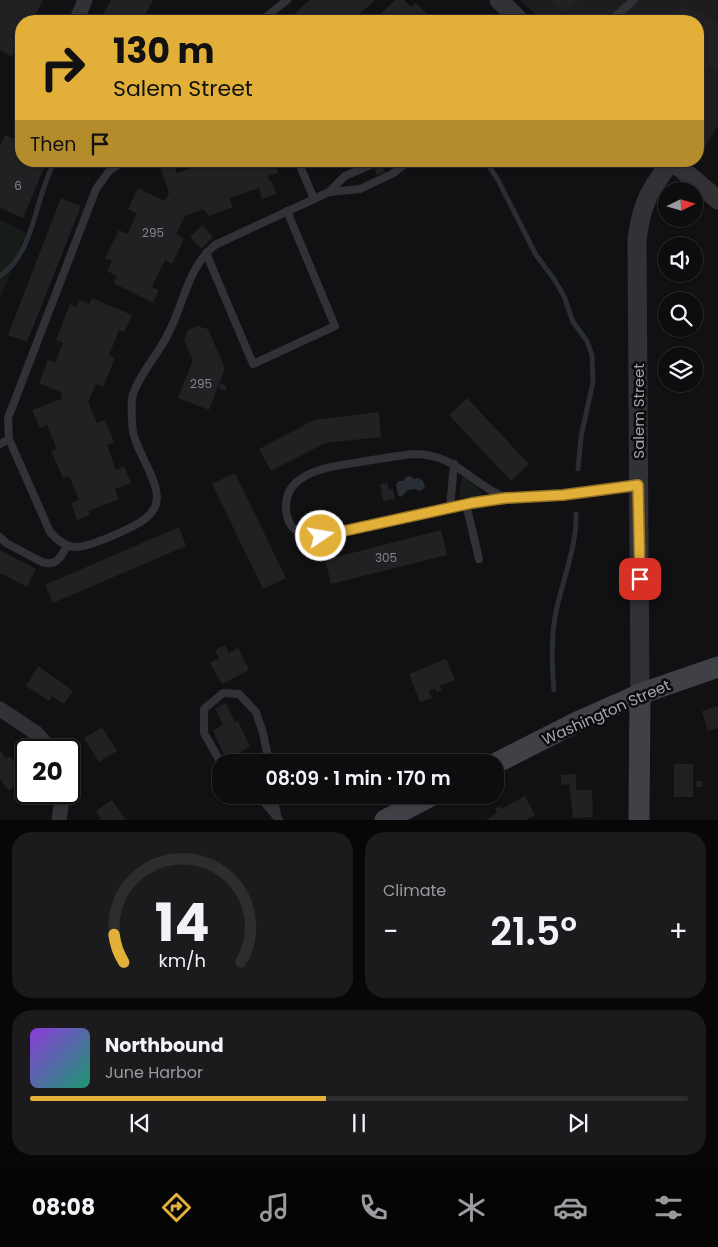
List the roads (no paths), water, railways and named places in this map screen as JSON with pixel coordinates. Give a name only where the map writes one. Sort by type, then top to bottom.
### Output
[{"type":"main road","name":"Washington Street","points":[[504,759],[640,694],[718,667]]},
{"type":"main road","name":"Salem Street","points":[[639,820],[640,694]]},
{"type":"main road","points":[[385,820],[416,804]]},
{"type":"street","points":[[79,15],[85,0]]},
{"type":"street","points":[[499,0],[514,15]]},
{"type":"street","name":"Salem Street","points":[[640,694],[637,240],[643,207],[648,196],[668,167]]},
{"type":"street","points":[[679,167],[718,200]]},
{"type":"street","points":[[0,709],[36,733],[41,739]]},
{"type":"street","points":[[59,820],[61,804]]},
{"type":"lane","points":[[268,15],[286,0]]},
{"type":"lane","points":[[617,15],[634,0]]},
{"type":"lane","points":[[114,167],[96,189],[8,418],[9,439],[50,532],[67,546],[79,547],[91,544],[142,522],[154,508],[157,495],[136,444],[132,401],[143,372],[169,332],[191,278],[206,253],[215,245],[329,192],[360,189],[392,174],[401,167]]},
{"type":"lane","points":[[301,167],[314,199]]},
{"type":"lane","points":[[329,192],[345,176],[366,167]]},
{"type":"lane","points":[[206,253],[252,364],[335,326],[287,212]]},
{"type":"lane","points":[[0,444],[9,439]]},
{"type":"lane","points":[[506,498],[486,489],[454,464],[433,456],[414,454],[322,469],[310,473],[297,481],[289,493],[286,504],[291,527],[298,533],[316,537],[466,504],[506,498],[563,495],[638,485]]},
{"type":"lane","points":[[450,507],[454,464]]},
{"type":"lane","points":[[466,504],[479,560]]},
{"type":"lane","points":[[0,537],[6,543],[48,564],[60,559],[67,546]]},
{"type":"lane","points":[[216,754],[204,732],[204,709],[223,693],[239,694],[256,712],[267,754]]},
{"type":"lane","points":[[266,804],[278,817]]},
{"type":"lane","points":[[275,804],[278,817]]},
{"type":"waterway","points":[[0,276],[12,266],[21,253],[52,167]]},
{"type":"waterway","points":[[490,167],[536,255],[564,296],[573,322],[587,341],[592,355],[593,382],[581,437],[578,469]]},
{"type":"waterway","points":[[554,690],[552,654],[554,626],[574,540],[576,514]]}]
